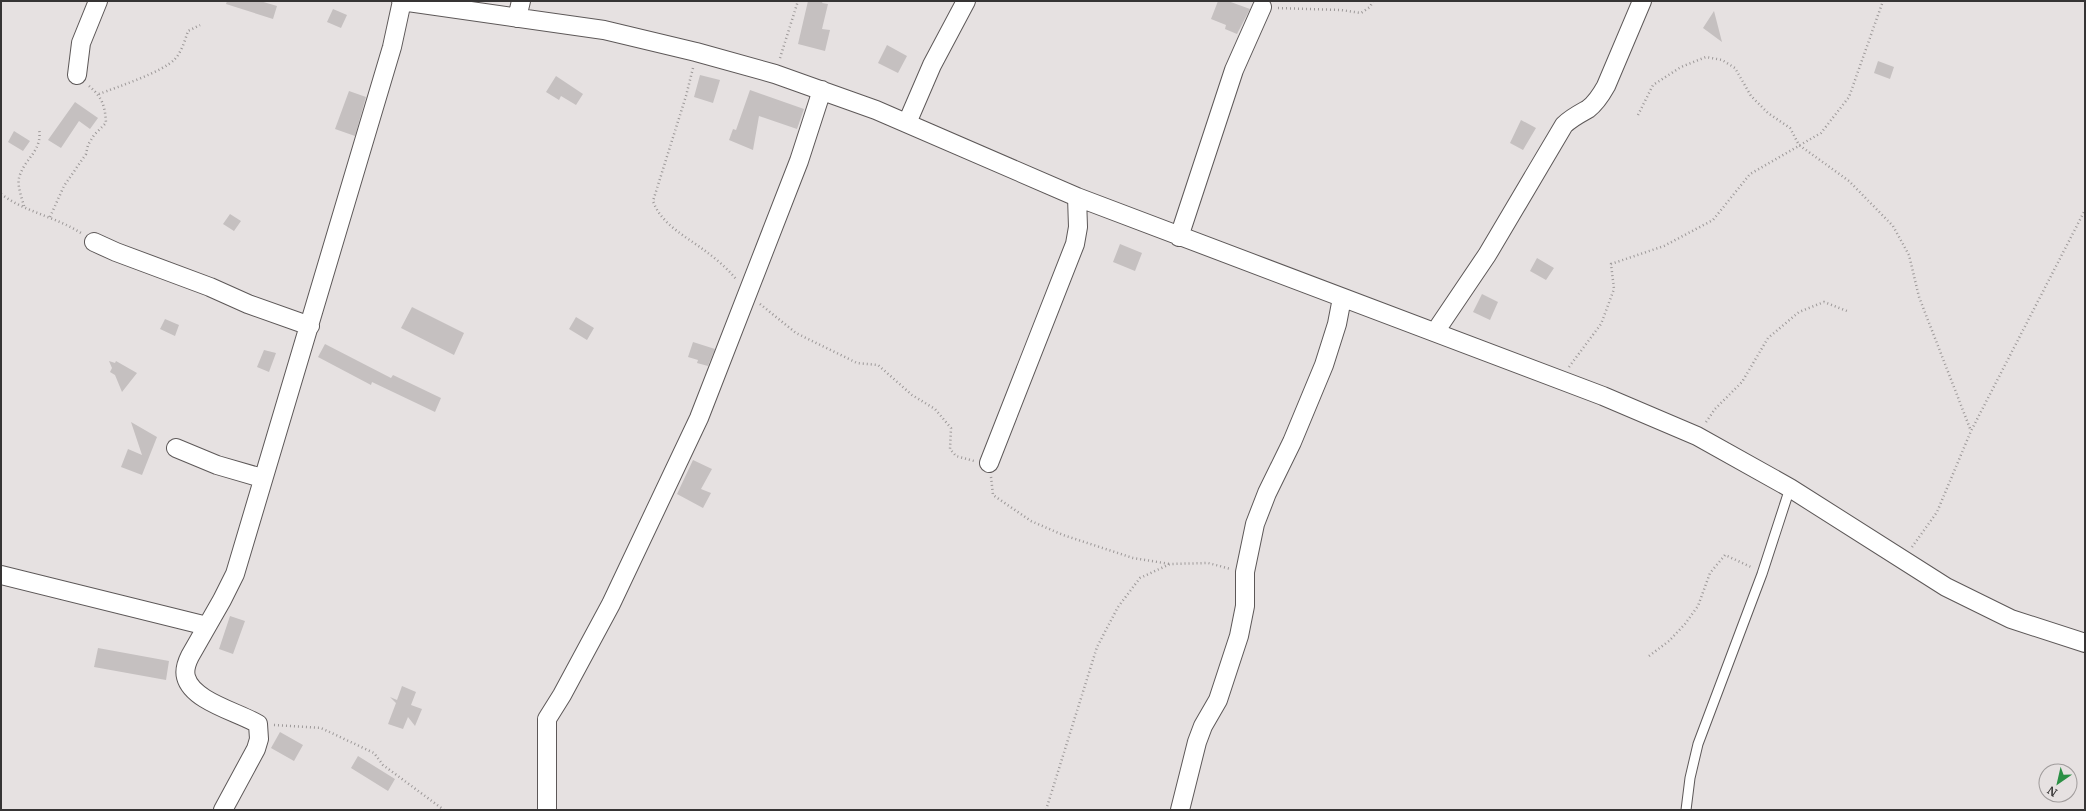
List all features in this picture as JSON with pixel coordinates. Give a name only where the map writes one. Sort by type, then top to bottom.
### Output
[{"type":"street","points":[[77,75],[77,61],[81,43],[98,1]]},
{"type":"street","points":[[223,810],[256,750],[259,739],[258,724],[206,700],[190,686],[185,676],[186,666],[235,574],[262,478],[310,326],[392,47],[401,1],[519,9],[696,52],[775,74],[822,90],[907,123],[1018,174],[1179,237],[1604,396],[1697,436],[1790,488],[1946,587],[2011,619],[2085,643]]},
{"type":"street","points":[[907,123],[935,59],[966,1]]},
{"type":"street","points":[[1435,332],[1487,255],[1564,125],[1569,120],[1589,108],[1599,98],[1606,86],[1642,1]]},
{"type":"street","points":[[1179,237],[1234,70],[1262,7]]},
{"type":"street","points":[[547,810],[547,719],[562,696],[611,604],[698,418],[748,295],[799,161],[822,90]]},
{"type":"street","points":[[989,464],[1075,244],[1078,227],[1077,197]]},
{"type":"street","points":[[94,242],[116,252],[210,287],[248,304],[310,326]]},
{"type":"street","points":[[1180,810],[1197,742],[1203,726],[1218,700],[1239,636],[1245,606],[1245,572],[1255,524],[1267,493],[1292,442],[1324,365],[1337,324],[1342,298]]},
{"type":"street","points":[[176,448],[217,465],[262,478]]},
{"type":"street","points":[[1,575],[207,626]]},
{"type":"lane","points":[[1686,810],[1690,778],[1698,744],[1762,574],[1790,488]]},
{"type":"path","points":[[775,74],[798,1]]},
{"type":"path","points":[[1262,7],[1341,10],[1361,13],[1370,7],[1373,1]]},
{"type":"path","points":[[1560,380],[1601,324],[1614,289],[1611,264],[1664,246],[1713,220],[1750,174],[1821,133],[1849,97],[1883,1]]},
{"type":"path","points":[[99,94],[144,77],[174,59],[182,46],[188,31],[200,25]]},
{"type":"path","points":[[696,52],[686,96],[653,201],[657,212],[680,234],[724,266],[736,278],[748,295],[796,333],[858,364],[878,365],[912,395],[935,409],[951,428],[950,449],[956,456],[989,464],[993,495],[1031,521],[1063,535],[1133,558],[1170,564],[1208,563],[1245,572]]},
{"type":"path","points":[[1638,115],[1653,84],[1680,67],[1706,57],[1722,60],[1735,68],[1752,96],[1768,113],[1790,128],[1799,145],[1849,181],[1893,226],[1909,255],[1919,297],[1971,431]]},
{"type":"path","points":[[50,217],[64,186],[86,154],[88,145],[94,135],[106,123],[105,110],[99,94],[77,75]]},
{"type":"path","points":[[24,206],[18,180],[26,162],[37,150],[41,138],[39,128]]},
{"type":"path","points":[[1,194],[11,202],[50,217],[72,228],[94,242]]},
{"type":"path","points":[[1903,560],[1937,512],[1971,431],[2085,210]]},
{"type":"path","points":[[1697,436],[1715,409],[1742,382],[1768,338],[1799,312],[1824,302],[1846,310]]},
{"type":"path","points":[[1648,656],[1669,641],[1685,624],[1698,606],[1710,573],[1726,555],[1762,574]]},
{"type":"path","points":[[1046,810],[1097,647],[1118,607],[1140,578],[1170,564]]},
{"type":"path","points":[[258,724],[321,728],[374,753],[383,765],[444,810]]},
{"type":"building","points":[[227,1],[260,1],[277,6],[273,19],[226,4]]},
{"type":"building","points":[[808,1],[823,1],[822,3],[828,4],[822,29],[830,30],[825,51],[798,44]]},
{"type":"building","points":[[1218,1],[1228,1],[1250,9],[1237,34],[1225,29],[1226,25],[1211,19]]},
{"type":"building","points":[[333,9],[347,15],[341,28],[327,22]]},
{"type":"building","points":[[1714,11],[1722,42],[1703,28]]},
{"type":"building","points":[[887,45],[907,56],[898,73],[878,63]]},
{"type":"building","points":[[1878,61],[1894,67],[1890,79],[1874,73]]},
{"type":"building","points":[[700,75],[720,80],[713,103],[694,97]]},
{"type":"building","points":[[556,76],[583,94],[576,105],[561,96],[559,100],[546,92]]},
{"type":"building","points":[[750,90],[804,109],[797,129],[759,116],[753,150],[729,140],[733,129],[736,130]]},
{"type":"building","points":[[349,91],[366,97],[355,136],[335,129]]},
{"type":"building","points":[[75,102],[98,118],[90,129],[79,121],[61,148],[48,140]]},
{"type":"building","points":[[1521,120],[1536,128],[1523,150],[1510,143]]},
{"type":"building","points":[[14,131],[30,141],[23,151],[8,142]]},
{"type":"building","points":[[230,214],[241,221],[234,231],[223,224]]},
{"type":"building","points":[[1120,244],[1142,253],[1135,271],[1113,262]]},
{"type":"building","points":[[1537,258],[1554,268],[1546,280],[1530,271]]},
{"type":"building","points":[[1482,294],[1498,302],[1490,320],[1473,312]]},
{"type":"building","points":[[412,307],[464,333],[454,355],[401,328]]},
{"type":"building","points":[[576,317],[594,328],[587,340],[569,329]]},
{"type":"building","points":[[165,319],[179,325],[175,336],[160,329]]},
{"type":"building","points":[[693,342],[715,349],[708,366],[697,363],[698,360],[688,357]]},
{"type":"building","points":[[325,344],[391,378],[393,375],[441,398],[435,412],[372,382],[371,385],[318,357]]},
{"type":"building","points":[[264,350],[276,353],[269,372],[257,367]]},
{"type":"building","points":[[109,361],[115,363],[116,361],[137,373],[122,392],[115,375],[110,372],[112,368]]},
{"type":"building","points":[[131,422],[157,437],[142,475],[121,467],[128,449],[142,455]]},
{"type":"building","points":[[693,460],[712,469],[701,489],[711,493],[703,508],[677,494]]},
{"type":"building","points":[[230,616],[245,621],[233,654],[219,649]]},
{"type":"building","points":[[98,648],[169,661],[166,680],[94,667]]},
{"type":"building","points":[[402,686],[416,692],[411,705],[422,709],[415,726],[408,717],[403,729],[388,724],[396,703],[390,697],[397,700]]},
{"type":"building","points":[[280,732],[303,745],[294,761],[271,748]]},
{"type":"building","points":[[358,756],[395,779],[388,791],[351,768]]}]
